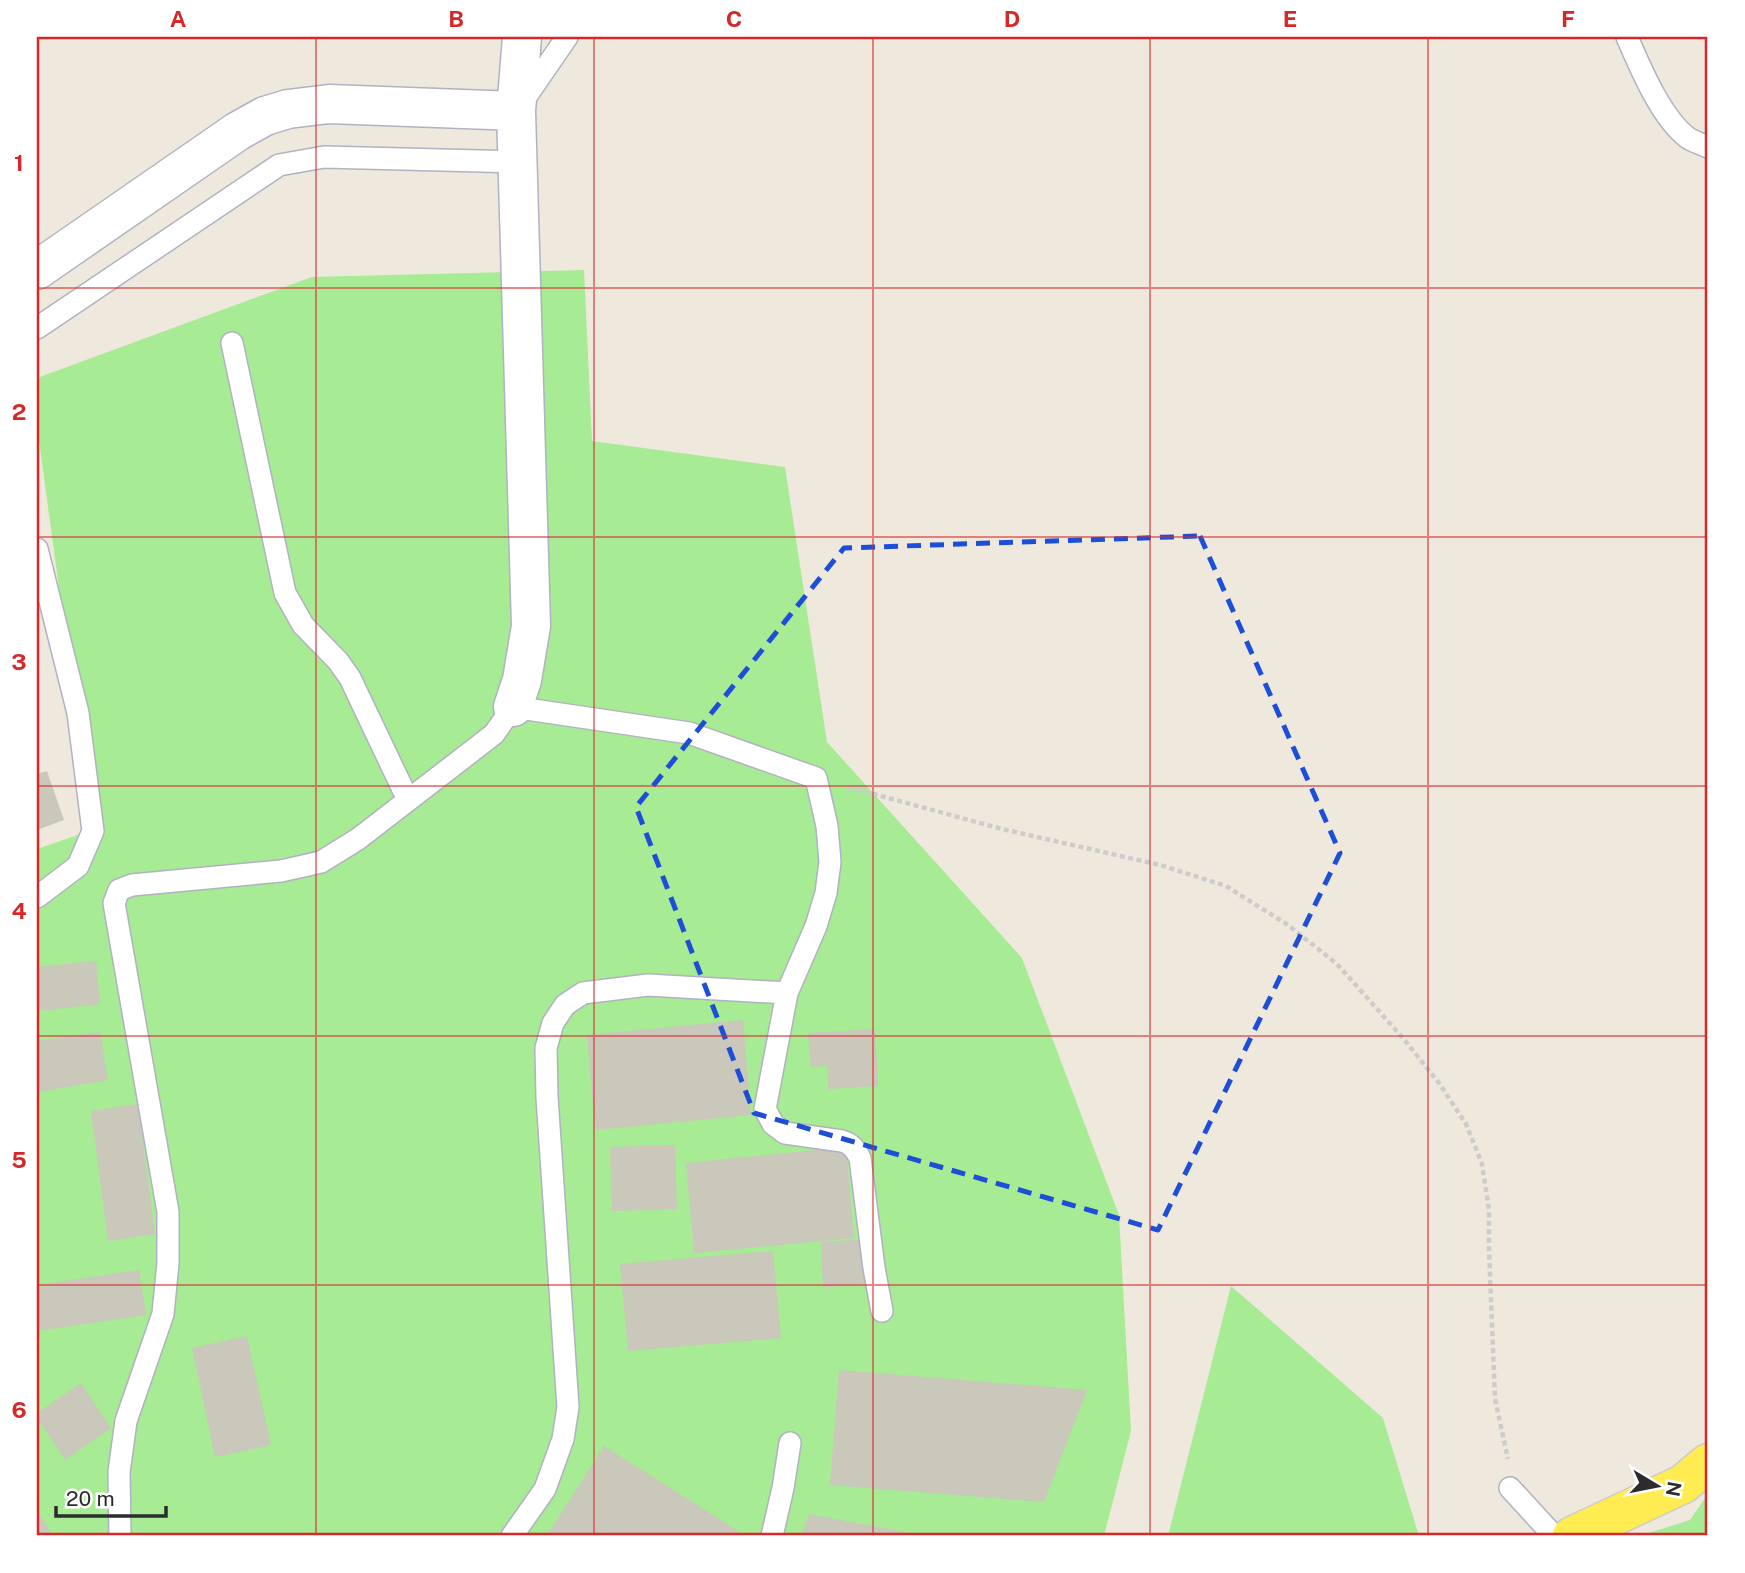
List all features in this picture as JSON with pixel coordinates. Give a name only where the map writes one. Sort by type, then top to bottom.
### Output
[{"type":"main road","points":[[1572,1536],[1683,1484],[1708,1463]]},
{"type":"street","points":[[513,707],[522,680],[531,625],[516,162],[516,111],[523,37]]},
{"type":"street","points":[[37,271],[238,131],[265,116],[288,109],[328,104],[516,111]]},
{"type":"lane","points":[[516,111],[567,37]]},
{"type":"lane","points":[[1627,37],[1646,79],[1671,121],[1688,138],[1708,147]]},
{"type":"lane","points":[[37,328],[279,165],[324,157],[516,162]]},
{"type":"lane","points":[[232,343],[285,593],[303,625],[338,661],[350,678],[408,800]]},
{"type":"lane","points":[[37,549],[78,713],[93,831],[78,866],[37,897]]},
{"type":"lane","points":[[120,1536],[119,1472],[126,1421],[163,1314],[168,1263],[168,1212],[114,903],[119,891],[132,885],[281,871],[321,862],[358,839],[494,734],[513,707],[689,733],[816,778],[827,826],[830,862],[826,893],[816,926],[787,993],[765,1109],[773,1124],[785,1133],[842,1141],[855,1148],[860,1158],[881,1311]]},
{"type":"lane","points":[[512,1536],[545,1489],[563,1440],[567,1420],[547,1097],[546,1048],[553,1023],[565,1005],[583,993],[612,989],[648,985],[787,993]]},
{"type":"lane","points":[[772,1536],[790,1443]]},
{"type":"lane","points":[[1510,1488],[1554,1536]]},
{"type":"path","points":[[816,778],[1002,828],[1160,865],[1226,886],[1288,925],[1337,964],[1439,1083],[1466,1124],[1482,1164],[1489,1210],[1495,1399],[1509,1463],[1510,1488]]},
{"type":"highlighted area","points":[[1200,536],[1340,853],[1158,1230],[754,1113],[636,807],[844,548]]},
{"type":"green space","points":[[584,270],[592,441],[785,467],[827,742],[1022,958],[1119,1215],[1131,1431],[1104,1536],[37,1536],[37,849],[92,830],[37,426],[37,378],[312,277]]},
{"type":"green space","points":[[1231,1286],[1383,1418],[1419,1536],[1168,1536]]},
{"type":"green space","points":[[1708,1494],[1708,1536],[1639,1536],[1690,1520]]},
{"type":"building","points":[[47,771],[64,820],[37,830],[37,774]]},
{"type":"building","points":[[96,961],[100,1004],[37,1011],[37,967]]},
{"type":"building","points":[[743,1020],[751,1115],[595,1130],[587,1035]]},
{"type":"building","points":[[875,1029],[878,1086],[828,1089],[827,1066],[811,1067],[808,1033]]},
{"type":"building","points":[[100,1032],[108,1080],[37,1092],[37,1041]]},
{"type":"building","points":[[138,1104],[155,1234],[108,1241],[91,1111]]},
{"type":"building","points":[[675,1145],[677,1209],[612,1211],[610,1147]]},
{"type":"building","points":[[846,1147],[854,1238],[694,1253],[686,1163]]},
{"type":"building","points":[[866,1239],[868,1285],[823,1287],[821,1242]]},
{"type":"building","points":[[773,1251],[781,1338],[628,1351],[620,1264]]},
{"type":"building","points":[[139,1270],[146,1315],[37,1331],[37,1285]]},
{"type":"building","points":[[247,1336],[271,1445],[215,1457],[192,1348]]},
{"type":"building","points":[[839,1370],[1087,1390],[1044,1502],[830,1485]]},
{"type":"building","points":[[81,1383],[111,1428],[65,1460],[37,1418],[37,1413]]},
{"type":"building","points":[[604,1446],[746,1536],[551,1536],[548,1534]]},
{"type":"building","points":[[39,1513],[53,1536],[37,1536]]},
{"type":"building","points":[[809,1514],[920,1535],[920,1536],[801,1536]]}]
